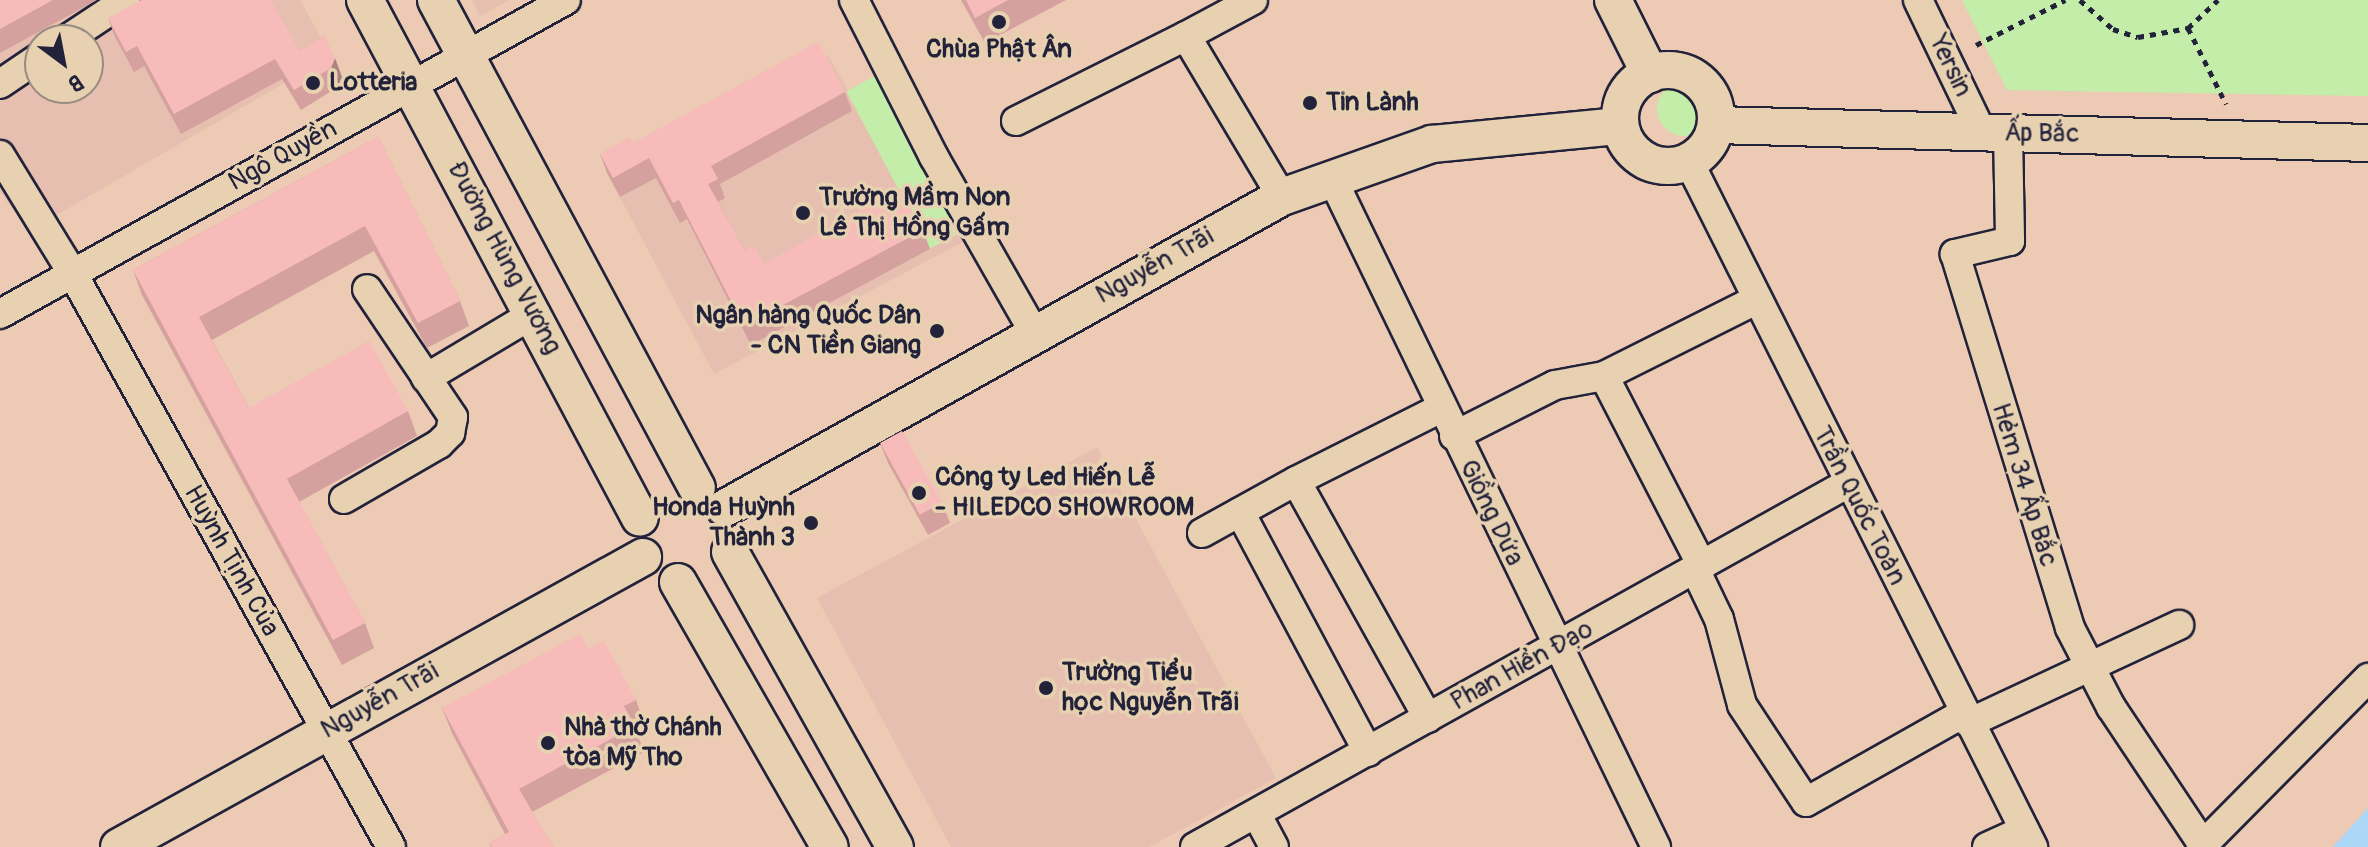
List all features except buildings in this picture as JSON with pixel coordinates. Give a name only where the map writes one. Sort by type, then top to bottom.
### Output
[{"type":"main road","name":"Đường Hùng Vương","points":[[365,0],[535,313],[640,518]]},
{"type":"main road","points":[[436,0],[733,536],[730,552],[710,576],[678,582],[663,578],[643,557],[640,518]]},
{"type":"main road","points":[[1613,0],[1650,74]]},
{"type":"main road","points":[[1678,71],[1703,85],[1716,110],[1716,125],[1702,153],[1689,162],[1659,166],[1645,161],[1625,140],[1620,126],[1630,89],[1650,74],[1678,71]]},
{"type":"main road","name":"Ấp Bắc","points":[[1716,125],[2368,143]]},
{"type":"main road","name":"Nguyễn Trãi","points":[[640,518],[663,492],[680,485],[711,498],[1034,332],[1282,197],[1331,176],[1432,144],[1620,126]]},
{"type":"main road","points":[[730,552],[895,847]]},
{"type":"main road","name":"Nguyễn Trãi","points":[[119,847],[643,557]]},
{"type":"main road","points":[[678,582],[830,847]]},
{"type":"street","points":[[90,24],[126,0]]},
{"type":"street","name":"Ngô Quyền","points":[[0,314],[566,0]]},
{"type":"street","points":[[854,0],[934,157],[1034,332]]},
{"type":"street","points":[[1016,121],[1253,0]]},
{"type":"street","name":"Yersin","points":[[1918,0],[1995,133]]},
{"type":"street","points":[[1186,36],[1282,197]]},
{"type":"street","points":[[0,84],[24,68]]},
{"type":"street","name":"Hẻm 34 Ấp Bắc","points":[[1995,133],[2010,241],[1955,254],[2044,554],[2088,664],[2202,846]]},
{"type":"street","name":"Huỳnh Tịnh Của","points":[[0,155],[73,274],[391,847]]},
{"type":"street","name":"Trần Quốc Toản","points":[[1689,162],[1847,484],[2029,838]]},
{"type":"street","name":"Giồng Dứa","points":[[1331,176],[1454,436],[1656,847]]},
{"type":"street","points":[[344,499],[450,433],[453,417],[367,289]]},
{"type":"street","points":[[1454,436],[1555,385],[1604,376],[1756,300]]},
{"type":"street","points":[[426,378],[535,313]]},
{"type":"street","points":[[1604,376],[1698,568],[1719,619],[1742,705],[1806,802],[1967,718],[2179,625]]},
{"type":"street","points":[[1202,533],[1296,481],[1441,408]]},
{"type":"street","points":[[1296,481],[1428,718]]},
{"type":"street","name":"Phan Hiển Đạo","points":[[1195,847],[1847,484]]},
{"type":"street","points":[[1240,512],[1368,752]]},
{"type":"street","points":[[2202,846],[2368,678]]},
{"type":"street","points":[[1257,815],[1274,847]]},
{"type":"street","points":[[1987,847],[2029,838]]},
{"type":"path","points":[[1976,45],[2065,0]]},
{"type":"path","points":[[2080,0],[2113,29],[2138,37],[2188,28],[2218,0]]},
{"type":"path","points":[[2188,28],[2226,104]]},
{"type":"shaded area","points":[[0,0],[300,0],[331,56],[29,231],[0,192]]},
{"type":"shaded area","points":[[472,0],[509,0],[480,16]]},
{"type":"shaded area","name":"Trường Mầm Non Lê Thị Hồng Gấm","points":[[828,55],[848,91],[987,229],[714,374],[607,173]]},
{"type":"shaded area","name":"Trường Tiểu học Nguyễn Trãi","points":[[1097,447],[1276,778],[1149,847],[951,847],[817,598]]},
{"type":"green space","points":[[1962,0],[2368,0],[2368,96],[2007,90]]},
{"type":"green space","points":[[894,66],[978,223],[930,249],[846,91]]},
{"type":"green space","points":[[1684,82],[1703,90],[1711,109],[1703,128],[1684,136],[1665,128],[1657,109],[1665,90]]},
{"type":"water","points":[[2368,808],[2368,847],[2333,847]]},
{"type":"place","name":"Chùa Phật Ân","points":[[999,22]]},
{"type":"place","name":"Lotteria","points":[[313,83]]},
{"type":"place","name":"Tin Lành","points":[[1310,103]]},
{"type":"place","name":"Trường Mầm Non Lê Thị Hồng Gấm","points":[[803,213]]},
{"type":"place","name":"Ngân hàng Quốc Dân - CN Tiền Giang","points":[[937,331]]},
{"type":"place","name":"Công ty Led Hiến Lễ - HILEDCO SHOWROOM","points":[[919,493]]},
{"type":"place","name":"Honda Huỳnh Thành 3","points":[[811,523]]},
{"type":"place","name":"Trường Tiểu học Nguyễn Trãi","points":[[1046,688]]},
{"type":"place","name":"Nhà thờ Chánh tòa Mỹ Tho","points":[[548,743]]}]
